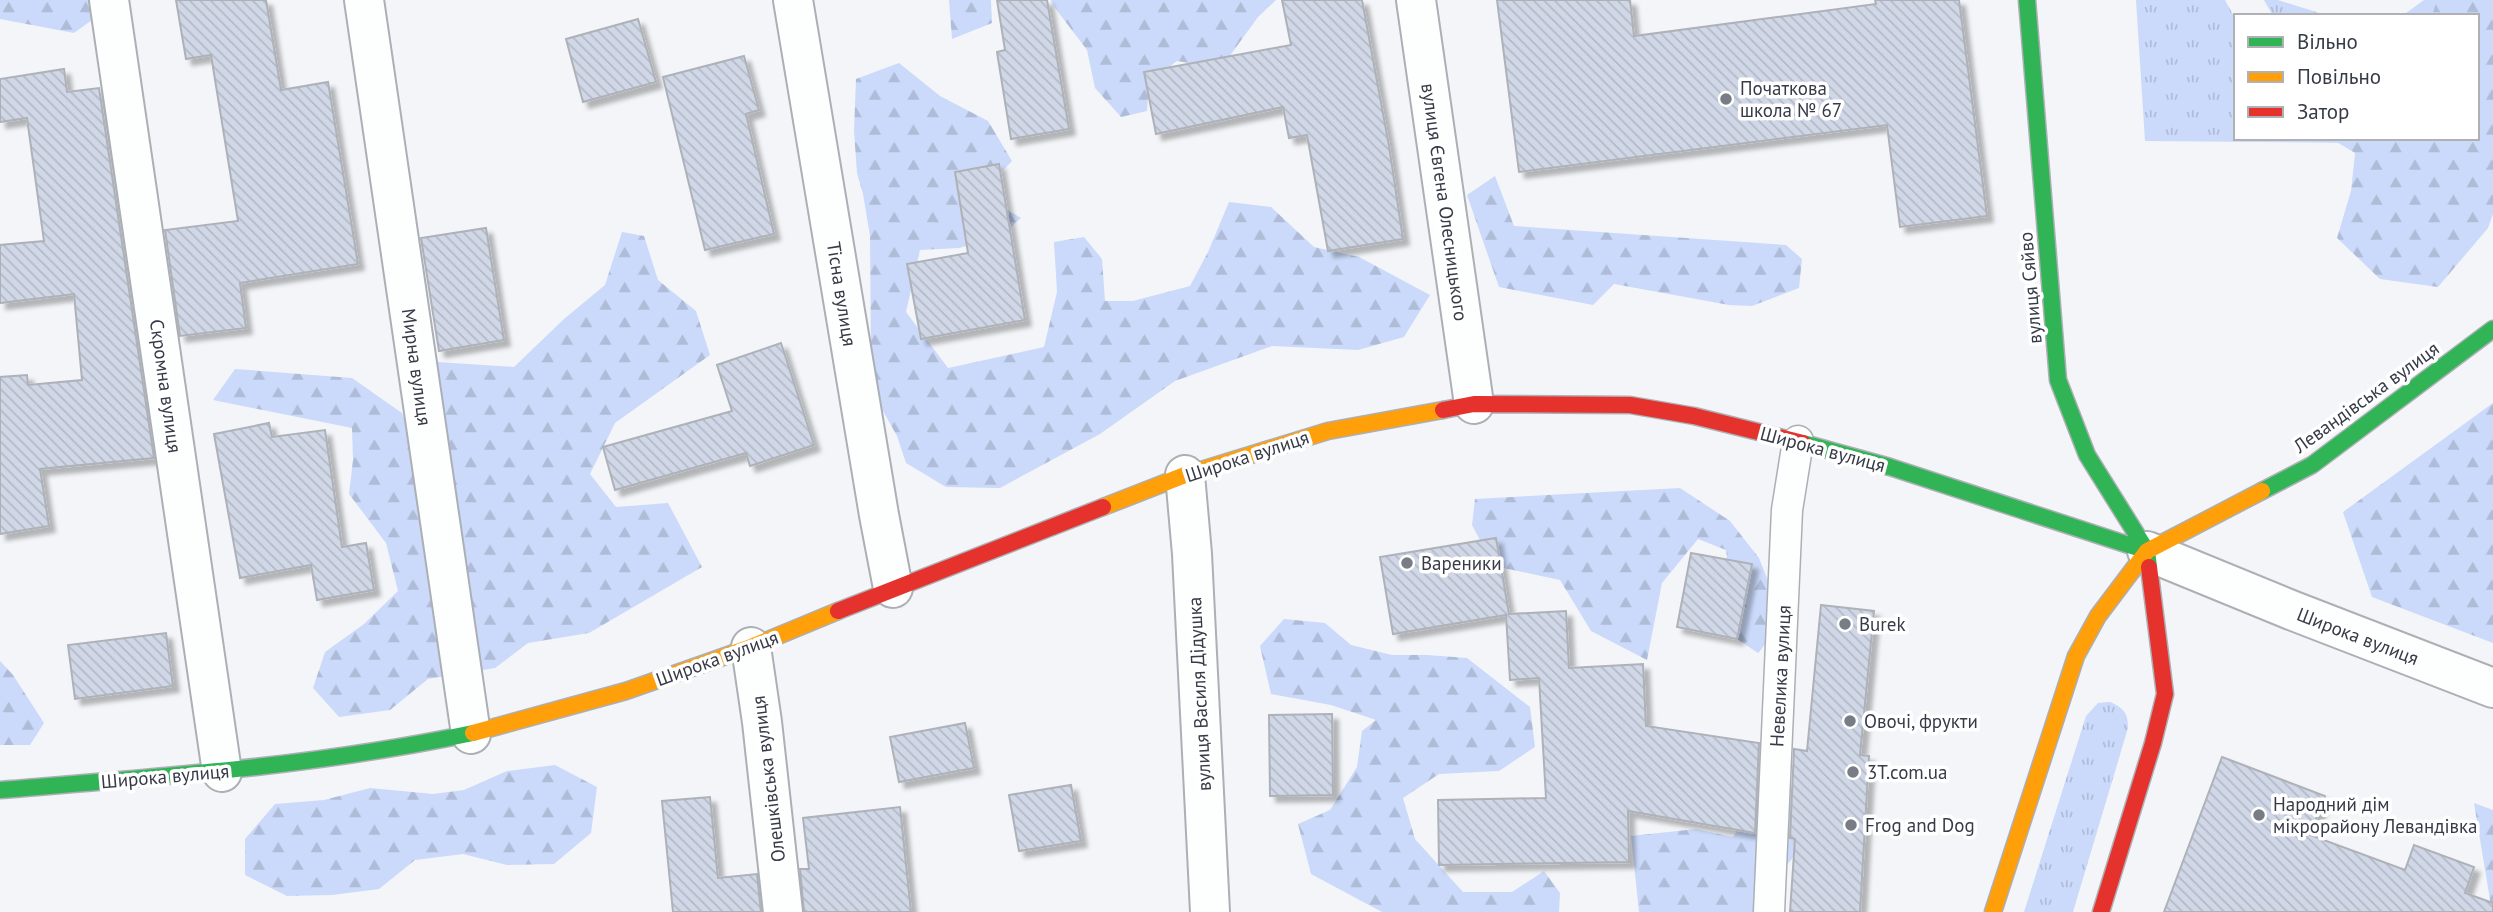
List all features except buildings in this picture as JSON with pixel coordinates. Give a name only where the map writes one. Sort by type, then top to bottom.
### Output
[{"type":"street","name":"Скромна вулиця","points":[[109,0],[222,772]]},
{"type":"street","name":"Мирна вулиця","points":[[364,0],[471,734]]},
{"type":"street","name":"Тісна вулиця","points":[[793,0],[893,588]]},
{"type":"street","name":"вулиця Євгена Олесницького","points":[[1416,0],[1474,404]]},
{"type":"street","name":"вулиця Сяйво","points":[[2027,0],[2058,380],[2087,455],[2147,551],[2165,694],[2153,743],[2101,912]]},
{"type":"street","name":"Левандівська вулиця","points":[[2147,551],[2312,465],[2493,329]]},
{"type":"street","name":"Широка вулиця","points":[[0,790],[222,772],[471,734],[625,691],[751,647],[893,588],[1185,475],[1328,431],[1474,404],[1630,405],[1694,416],[1798,441],[1890,467],[2147,551],[2493,688]]},
{"type":"street","name":"вулиця Василя Дідушка","points":[[1185,475],[1192,554],[1210,912]]},
{"type":"street","points":[[1993,912],[2076,656],[2098,616],[2147,551]]},
{"type":"street","name":"Олешківська вулиця","points":[[751,647],[783,912]]},
{"type":"lane","name":"Невелика вулиця","points":[[1769,912],[1787,510],[1798,441]]},
{"type":"green space","points":[[0,0],[95,0],[96,17],[74,33],[0,19]]},
{"type":"green space","points":[[949,0],[991,0],[992,23],[952,39]]},
{"type":"green space","points":[[1051,0],[1276,0],[1258,17],[1221,68],[1177,61],[1149,82],[1147,111],[1121,117],[1095,88],[1087,50]]},
{"type":"green space","points":[[2136,0],[2225,0],[2234,16],[2234,140],[2462,140],[2461,144],[2145,141]]},
{"type":"green space","points":[[2264,0],[2278,0],[2323,14],[2272,14]]},
{"type":"green space","points":[[2424,0],[2482,0],[2478,14],[2405,14]]},
{"type":"green space","points":[[2437,0],[2493,0],[2493,214],[2488,228],[2438,287],[2380,279],[2337,238],[2351,191],[2355,153],[2333,140],[2479,140],[2479,14],[2433,14]]},
{"type":"green space","points":[[899,63],[940,96],[988,121],[1012,161],[981,193],[1021,218],[1000,237],[959,248],[920,250],[906,312],[948,368],[1044,347],[1057,292],[1054,242],[1084,237],[1102,259],[1105,301],[1133,301],[1190,286],[1229,202],[1271,207],[1314,247],[1359,257],[1430,295],[1404,337],[1358,350],[1272,346],[1175,381],[1100,434],[1000,488],[946,487],[906,463],[897,436],[874,395],[870,236],[857,173],[854,131],[856,79]]},
{"type":"green space","points":[[1495,176],[1514,226],[1786,245],[1802,259],[1799,288],[1752,306],[1729,305],[1614,284],[1593,305],[1499,287],[1467,195]]},
{"type":"green space","points":[[622,232],[644,236],[658,280],[696,311],[710,355],[615,423],[590,474],[616,507],[668,503],[702,567],[589,633],[528,643],[495,668],[428,679],[390,710],[339,717],[313,688],[325,652],[364,624],[398,591],[386,543],[349,494],[353,460],[352,428],[213,400],[235,369],[352,378],[402,413],[423,466],[438,362],[514,367],[564,319],[605,285]]},
{"type":"green space","points":[[2493,403],[2493,643],[2372,597],[2343,512]]},
{"type":"green space","points":[[1680,488],[1730,521],[1759,558],[1784,621],[1758,653],[1737,639],[1726,550],[1698,539],[1662,583],[1647,660],[1591,631],[1560,580],[1494,566],[1472,525],[1475,499]]},
{"type":"green space","points":[[1284,619],[1325,623],[1351,645],[1392,655],[1467,658],[1530,707],[1535,747],[1499,771],[1439,774],[1403,798],[1415,839],[1463,892],[1512,892],[1544,871],[1560,893],[1559,912],[1382,912],[1311,874],[1298,824],[1330,810],[1357,767],[1362,731],[1376,720],[1331,705],[1271,694],[1260,646]]},
{"type":"green space","points":[[0,661],[13,675],[44,723],[30,745],[0,745]]},
{"type":"green space","points":[[2110,702],[2124,712],[2128,728],[2073,912],[2024,912],[2086,716],[2098,703]]},
{"type":"green space","points":[[555,765],[597,787],[591,833],[554,864],[507,865],[463,854],[415,860],[379,889],[332,895],[287,896],[245,875],[245,839],[275,804],[324,800],[370,788],[433,794],[464,790],[507,771]]},
{"type":"green space","points":[[1792,787],[1823,787],[1823,822],[1765,891],[1764,912],[1639,912],[1631,836],[1696,829],[1733,837],[1761,794]]},
{"type":"green space","points":[[2474,803],[2493,810],[2493,912],[2492,912]]},
{"type":"traffic: fast","points":[[2027,0],[2058,380],[2087,455],[2147,551],[2149,567]]},
{"type":"traffic: fast","points":[[2262,491],[2312,465],[2493,329]]},
{"type":"traffic: fast","points":[[1803,443],[1890,467],[2147,551]]},
{"type":"traffic: fast","points":[[0,790],[296,762],[473,733]]},
{"type":"traffic: slow","points":[[1103,507],[1185,475],[1328,431],[1443,410]]},
{"type":"traffic: slow","points":[[1993,912],[2076,656],[2098,616],[2147,551],[2262,491]]},
{"type":"traffic: slow","points":[[473,733],[626,691],[751,647],[838,611]]},
{"type":"traffic: jam","points":[[1443,410],[1474,404],[1630,405],[1694,416],[1803,443]]},
{"type":"traffic: jam","points":[[838,611],[1103,507]]},
{"type":"traffic: jam","points":[[2101,912],[2153,743],[2165,694],[2149,567]]},
{"type":"place","name":"Початкова школа № 67","points":[[1726,99]]},
{"type":"place","name":"Вареники","points":[[1407,563]]},
{"type":"place","name":"Burek","points":[[1845,624]]},
{"type":"place","name":"Овочі, фрукти","points":[[1850,721]]},
{"type":"place","name":"3T.com.ua","points":[[1853,772]]},
{"type":"place","name":"Народний дім мікрорайону Левандівка","points":[[2259,815]]},
{"type":"place","name":"Frog and Dog","points":[[1851,825]]}]
